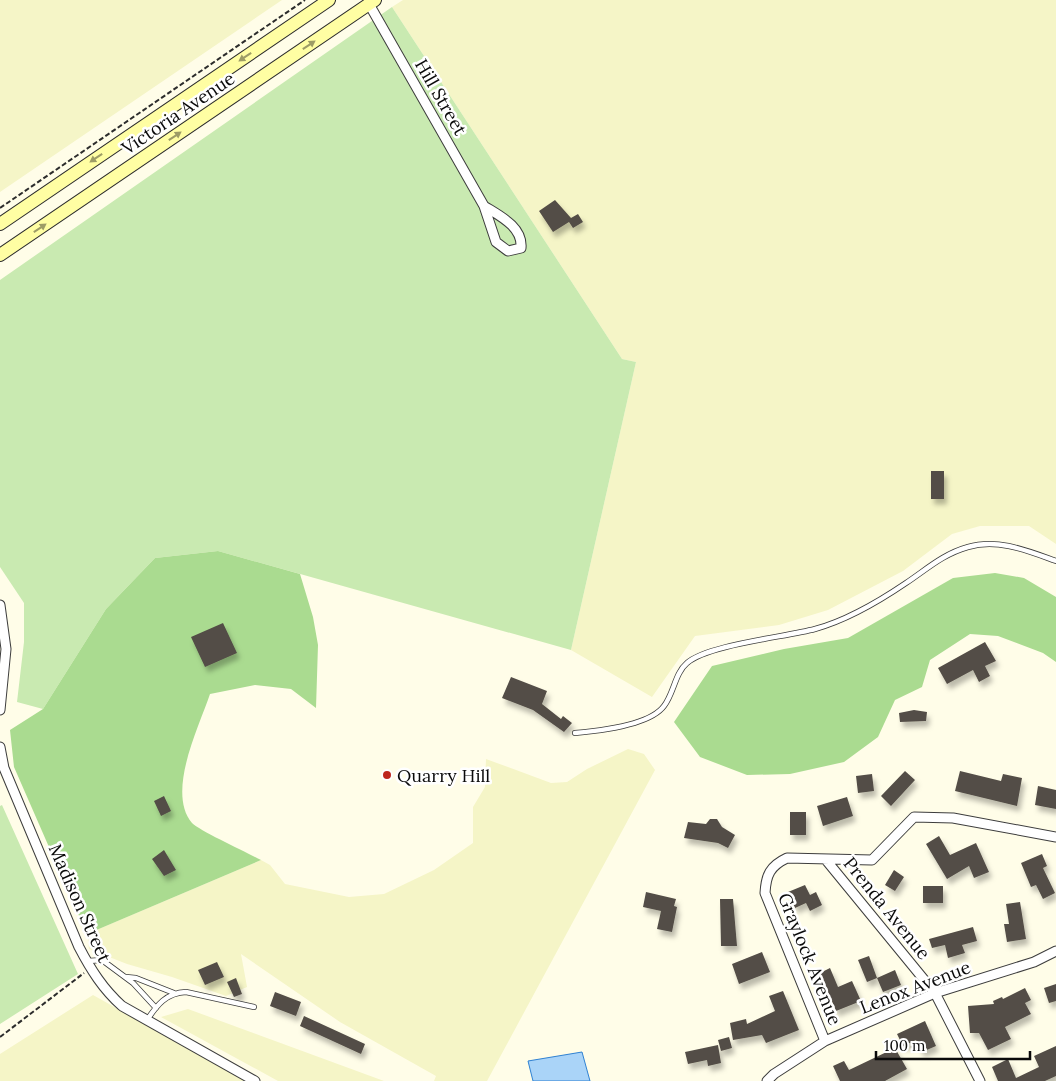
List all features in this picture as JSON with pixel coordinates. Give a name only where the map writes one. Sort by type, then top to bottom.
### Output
[{"type":"main road","name":"Victoria Avenue","points":[[0,224],[329,0]]},
{"type":"main road","name":"Victoria Avenue","points":[[0,255],[372,2]]},
{"type":"street","name":"Hill Street","points":[[372,2],[484,206],[496,242],[508,251],[521,248],[522,241],[519,234],[506,220],[484,206]]},
{"type":"street","points":[[0,605],[6,649],[0,710]]},
{"type":"street","name":"Madison Street","points":[[0,747],[4,768],[88,965],[108,993],[122,1006],[255,1081]]},
{"type":"street","name":"Graylock Avenue","points":[[825,1041],[765,893],[765,878],[774,864],[786,858],[872,860],[914,817],[953,818],[1056,837]]},
{"type":"street","name":"Prenda Avenue","points":[[826,860],[935,993],[980,1081]]},
{"type":"street","name":"Lenox Avenue","points":[[767,1081],[774,1074],[825,1041],[935,993],[1034,962],[1056,951]]},
{"type":"lane","points":[[575,733],[594,732],[648,719],[664,707],[687,662],[706,652],[816,629],[843,618],[869,607],[930,564],[968,547],[984,544],[1018,547],[1056,561]]},
{"type":"lane","points":[[88,965],[102,960],[125,977],[156,1008]]},
{"type":"lane","points":[[125,977],[136,978],[174,993],[186,992],[254,1007]]},
{"type":"lane","points":[[147,1020],[160,1002],[174,993]]},
{"type":"path","points":[[0,208],[305,0]]},
{"type":"path","points":[[0,1037],[88,965]]},
{"type":"green space","points":[[0,0],[282,0],[0,192]]},
{"type":"green space","points":[[403,0],[1056,0],[1056,544],[1029,526],[980,526],[952,534],[903,571],[828,610],[779,625],[695,636],[652,697],[571,650],[636,362],[622,359],[392,7]]},
{"type":"green space","points":[[392,7],[622,359],[636,362],[571,650],[218,551],[155,558],[106,609],[43,709],[17,702],[24,642],[24,603],[0,567],[0,280]]},
{"type":"green space","points":[[218,551],[300,574],[313,617],[318,645],[316,708],[291,689],[255,685],[210,694],[187,759],[183,777],[182,794],[185,810],[192,823],[197,827],[261,860],[87,934],[14,767],[10,730],[43,709],[106,609],[155,558]]},
{"type":"green space","points":[[995,573],[1024,578],[1056,597],[1056,662],[1043,653],[998,636],[970,634],[930,660],[922,687],[895,700],[878,737],[844,762],[790,774],[747,775],[700,757],[674,722],[712,666],[784,649],[848,638],[953,578]]},
{"type":"green space","points":[[628,749],[644,754],[655,770],[487,1081],[434,1081],[436,1076],[340,1022],[241,954],[247,987],[226,996],[127,964],[89,949],[87,934],[261,860],[270,865],[285,884],[349,897],[384,894],[434,870],[473,843],[473,807],[485,787],[486,759],[551,783],[567,782],[587,769]]},
{"type":"green space","points":[[2,805],[78,974],[0,1024],[0,806]]},
{"type":"green space","points":[[93,995],[246,1081],[0,1081],[0,1054]]},
{"type":"green space","points":[[188,1009],[384,1081],[278,1081],[161,1017]]},
{"type":"water","points":[[582,1052],[590,1081],[533,1081],[528,1061]]},
{"type":"building","points":[[555,200],[571,218],[578,214],[583,222],[573,228],[569,222],[553,232],[539,211]]},
{"type":"building","points":[[931,471],[944,471],[944,499],[931,499]]},
{"type":"building","points":[[223,623],[237,653],[205,667],[191,637]]},
{"type":"building","points":[[985,642],[996,661],[985,666],[990,676],[979,682],[973,670],[947,684],[938,668]]},
{"type":"building","points":[[511,677],[547,691],[542,704],[561,719],[563,716],[572,723],[564,732],[533,710],[502,698]]},
{"type":"building","points":[[914,710],[927,712],[926,721],[900,722],[899,713]]},
{"type":"building","points":[[905,771],[915,780],[891,806],[881,796]]},
{"type":"building","points":[[960,771],[1001,781],[1003,774],[1022,778],[1017,806],[955,791]]},
{"type":"building","points":[[872,774],[874,791],[858,793],[856,776]]},
{"type":"building","points":[[1038,786],[1056,790],[1056,809],[1035,805]]},
{"type":"building","points":[[164,796],[171,811],[161,816],[154,801]]},
{"type":"building","points":[[847,797],[853,816],[823,826],[817,806]]},
{"type":"building","points":[[790,812],[806,812],[806,835],[790,835]]},
{"type":"building","points":[[710,819],[717,819],[722,827],[735,835],[728,848],[718,843],[684,838],[688,822],[706,824]]},
{"type":"building","points":[[939,836],[950,855],[976,843],[989,872],[974,878],[969,866],[947,879],[926,844]]},
{"type":"building","points":[[164,850],[176,870],[164,876],[152,859]]},
{"type":"building","points":[[1042,854],[1047,866],[1043,868],[1055,893],[1043,899],[1036,885],[1031,887],[1021,863]]},
{"type":"building","points":[[894,870],[904,877],[895,891],[885,885]]},
{"type":"building","points":[[805,885],[810,895],[816,892],[822,905],[810,911],[806,903],[795,908],[788,892]]},
{"type":"building","points":[[923,886],[943,886],[943,903],[923,903]]},
{"type":"building","points":[[646,892],[676,899],[674,906],[677,907],[672,932],[657,929],[661,911],[643,907]]},
{"type":"building","points":[[720,899],[733,899],[737,946],[721,946]]},
{"type":"building","points":[[1020,902],[1026,939],[1007,942],[1004,924],[1009,924],[1006,904]]},
{"type":"building","points":[[973,927],[977,941],[962,945],[965,953],[948,958],[945,945],[932,948],[929,939]]},
{"type":"building","points":[[762,952],[770,972],[739,984],[732,964]]},
{"type":"building","points":[[869,956],[877,978],[867,982],[858,960]]},
{"type":"building","points":[[217,962],[224,977],[205,985],[198,970]]},
{"type":"building","points":[[830,968],[838,987],[852,981],[861,1001],[836,1011],[820,973]]},
{"type":"building","points":[[895,970],[901,985],[883,992],[877,978]]},
{"type":"building","points":[[236,978],[242,994],[234,997],[227,982]]},
{"type":"building","points":[[1056,984],[1056,1001],[1049,1003],[1044,988]]},
{"type":"building","points":[[1025,988],[1031,1000],[1025,1003],[1031,1014],[1005,1027],[1011,1039],[988,1050],[979,1033],[970,1033],[968,1006],[994,1004],[993,1001],[1002,997],[1003,999]]},
{"type":"building","points":[[783,991],[799,1030],[766,1043],[762,1035],[733,1040],[730,1023],[746,1019],[747,1024],[775,1011],[769,996]]},
{"type":"building","points":[[275,992],[301,1002],[296,1016],[270,1006]]},
{"type":"building","points":[[304,1016],[365,1044],[361,1054],[300,1026]]},
{"type":"building","points":[[925,1021],[936,1046],[922,1052],[916,1040],[903,1046],[897,1034]]},
{"type":"building","points":[[729,1037],[732,1048],[721,1051],[718,1040]]},
{"type":"building","points":[[718,1045],[721,1063],[708,1066],[707,1060],[688,1064],[685,1052]]},
{"type":"building","points":[[1056,1046],[1056,1076],[1045,1081],[998,1081],[992,1067],[1008,1059],[1016,1078],[1039,1067],[1034,1056]]},
{"type":"building","points":[[895,1048],[907,1069],[885,1081],[840,1081],[833,1066],[844,1061],[849,1070]]},
{"type":"place","name":"Quarry Hill","points":[[387,775]]}]
